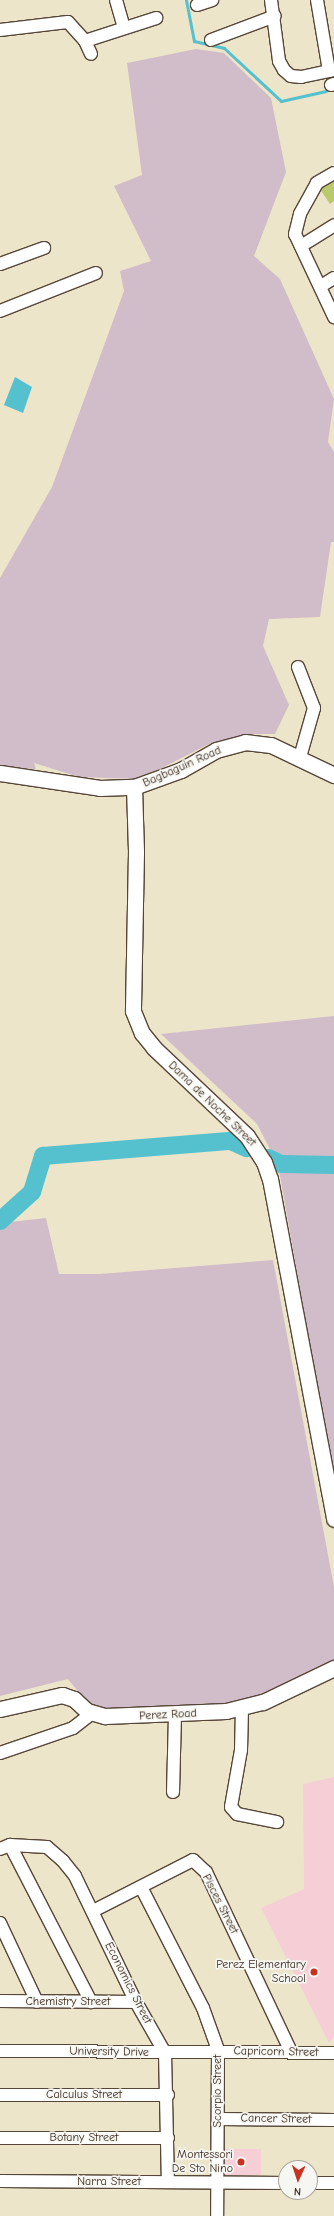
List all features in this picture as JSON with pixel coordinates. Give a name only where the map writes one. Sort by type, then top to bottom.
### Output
[{"type":"street","points":[[116,0],[124,28]]},
{"type":"street","points":[[198,5],[212,0]]},
{"type":"street","points":[[271,0],[275,16],[280,61],[284,70],[292,76],[301,77],[331,71],[317,0]]},
{"type":"street","points":[[211,40],[275,16]]},
{"type":"street","points":[[85,41],[156,18]]},
{"type":"street","points":[[0,30],[30,29],[68,22],[85,41],[91,54]]},
{"type":"street","points":[[334,173],[317,183],[300,214],[295,234],[321,286],[334,317]]},
{"type":"street","points":[[301,246],[334,225]]},
{"type":"street","points":[[0,264],[44,248]]},
{"type":"street","points":[[0,311],[96,273]]},
{"type":"street","points":[[321,286],[334,278]]},
{"type":"street","points":[[298,667],[314,708],[300,757]]},
{"type":"street","name":"Bagbaguin Road","points":[[0,773],[100,788],[134,787],[181,770],[216,750],[245,742],[271,744],[334,775]]},
{"type":"street","name":"Dama de Noche Street","points":[[134,787],[136,852],[133,1011],[142,1032],[154,1048],[247,1136],[264,1162],[276,1210],[334,1519]]},
{"type":"street","name":"Perez Road","points":[[0,1709],[62,1695],[74,1699],[92,1713],[117,1717],[242,1709],[280,1695],[334,1668]]},
{"type":"street","points":[[242,1709],[241,1750],[232,1807],[237,1814],[277,1822]]},
{"type":"street","points":[[0,1753],[73,1728],[92,1713]]},
{"type":"street","points":[[174,1792],[175,1714]]},
{"type":"street","points":[[5,1847],[91,2002]]},
{"type":"street","name":"Economics Street","points":[[5,1847],[47,1847],[75,1876],[136,2002],[165,2053],[168,2095],[168,2182]]},
{"type":"street","name":"Pisces Street","points":[[93,1911],[194,1860],[206,1872],[291,2052]]},
{"type":"street","name":"Scorpio Street","points":[[140,1887],[203,2008],[218,2050],[217,2216]]},
{"type":"street","points":[[0,1923],[37,2002]]},
{"type":"street","name":"Chemistry Street","points":[[0,2001],[136,2002]]},
{"type":"street","name":"Capricorn Street","points":[[218,2050],[334,2053]]},
{"type":"street","name":"University Drive","points":[[0,2051],[165,2053],[218,2050]]},
{"type":"street","name":"Calculus Street","points":[[0,2095],[168,2095]]},
{"type":"street","name":"Cancer Street","points":[[218,2119],[334,2120]]},
{"type":"street","name":"Botany Street","points":[[0,2138],[168,2138]]},
{"type":"street","name":"Narra Street","points":[[0,2181],[278,2183]]},
{"type":"street","points":[[318,2183],[334,2183]]},
{"type":"shaded area","points":[[196,49],[224,53],[271,98],[286,172],[254,256],[280,279],[334,399],[328,442],[334,452],[334,542],[331,542],[320,617],[269,619],[263,646],[289,705],[275,734],[252,734],[211,743],[140,779],[79,777],[34,763],[36,769],[0,767],[0,578],[52,487],[124,291],[120,271],[151,261],[114,186],[142,175],[127,63]]},
{"type":"shaded area","points":[[334,1016],[334,1159],[275,1159],[257,1124],[161,1034]]},
{"type":"shaded area","points":[[279,1170],[334,1170],[334,1477],[297,1272]]},
{"type":"shaded area","points":[[46,1218],[59,1274],[100,1274],[273,1260],[334,1587],[334,1663],[266,1701],[92,1709],[68,1679],[0,1696],[0,1223]]},
{"type":"shaded area","name":"Perez Elementary School","points":[[334,1777],[334,2037],[329,2043],[261,1908],[304,1889],[303,1784]]},
{"type":"shaded area","name":"Montessori De Sto Nino","points":[[221,2149],[261,2149],[261,2175],[221,2175]]},
{"type":"green space","points":[[334,180],[334,201],[330,204],[320,189]]},
{"type":"water","points":[[15,377],[32,387],[23,413],[4,405]]},
{"type":"waterway","points":[[186,0],[194,41],[224,48],[281,101],[326,91]]},
{"type":"waterway","points":[[0,1221],[32,1192],[43,1156],[231,1141],[246,1148]]},
{"type":"waterway","points":[[268,1158],[281,1164],[334,1165]]},
{"type":"place","name":"Perez Elementary School","points":[[314,1972]]},
{"type":"place","name":"Montessori De Sto Nino","points":[[241,2162]]}]
